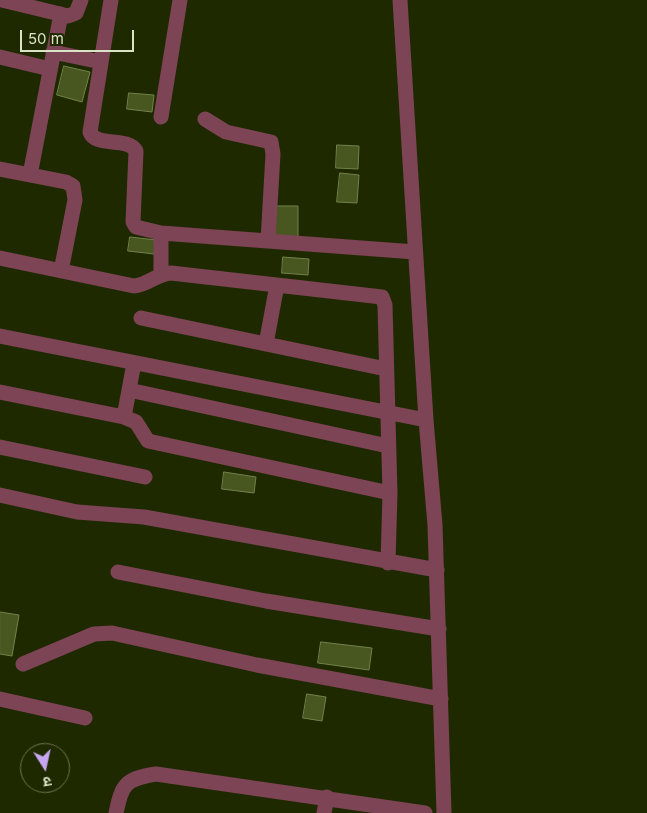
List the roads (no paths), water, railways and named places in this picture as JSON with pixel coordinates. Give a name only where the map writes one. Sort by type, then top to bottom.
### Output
[{"type":"street","points":[[2,0],[73,16],[79,10],[82,0]]},
{"type":"street","points":[[110,0],[90,132],[96,138],[134,147],[137,156],[133,222],[136,227],[161,233],[415,252]]},
{"type":"street","points":[[161,117],[180,0]]},
{"type":"street","points":[[400,0],[437,570],[444,813]]},
{"type":"street","points":[[30,175],[60,14]]},
{"type":"street","points":[[53,52],[101,62]]},
{"type":"street","points":[[0,57],[50,70]]},
{"type":"street","points":[[205,120],[226,132],[271,142],[273,154],[268,241]]},
{"type":"street","points":[[0,168],[66,182],[73,186],[76,192],[61,271]]},
{"type":"street","points":[[161,233],[162,274]]},
{"type":"street","points":[[0,258],[134,286],[142,285],[162,274],[277,284],[382,297],[385,305],[386,411],[390,493],[388,562]]},
{"type":"street","points":[[266,344],[277,284]]},
{"type":"street","points":[[141,318],[386,369]]},
{"type":"street","points":[[0,336],[426,420]]},
{"type":"street","points":[[124,417],[134,363]]},
{"type":"street","points":[[129,390],[388,446]]},
{"type":"street","points":[[0,392],[124,417],[136,422],[144,437],[154,443],[390,493]]},
{"type":"street","points":[[0,448],[146,478]]},
{"type":"street","points":[[0,495],[77,512],[144,517],[437,570]]},
{"type":"street","points":[[118,572],[266,601],[438,629]]},
{"type":"street","points":[[23,664],[94,634],[112,633],[257,665],[441,699]]},
{"type":"street","points":[[0,699],[85,718]]},
{"type":"street","points":[[116,813],[123,788],[135,777],[156,774],[327,797],[402,811],[425,813]]},
{"type":"street","points":[[324,813],[327,797]]}]
